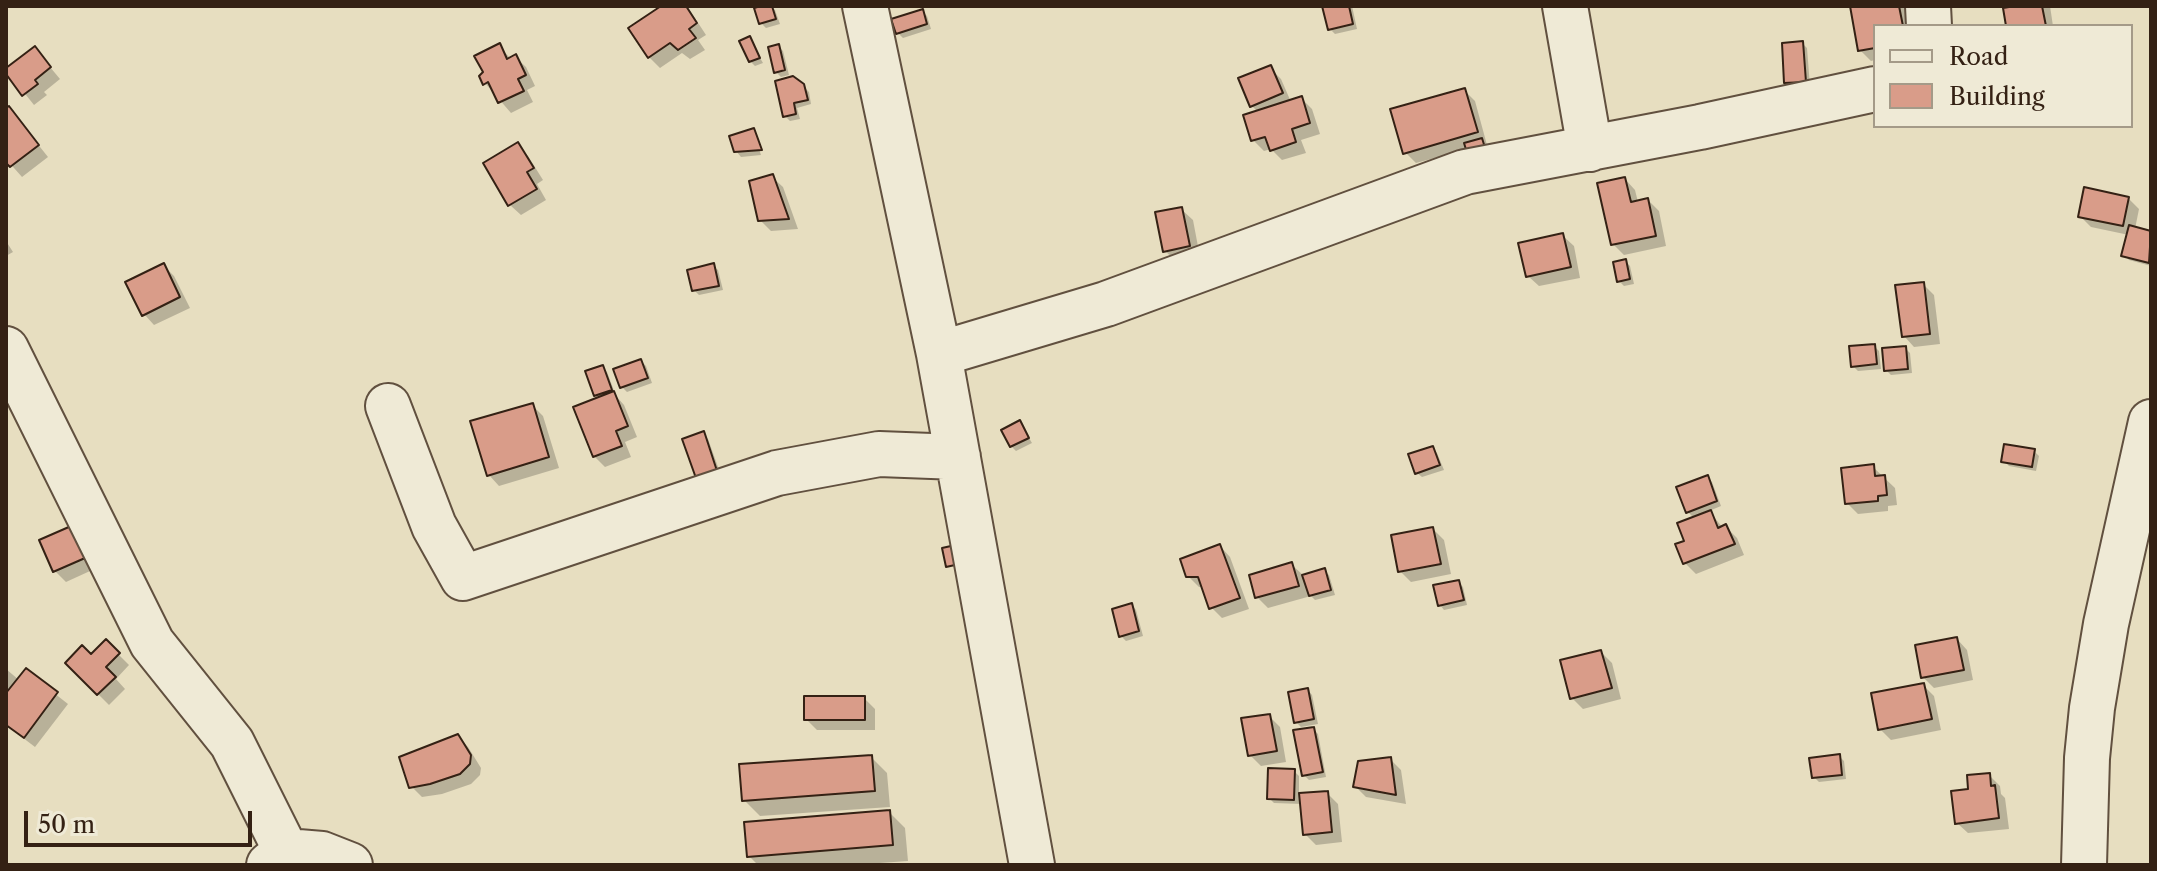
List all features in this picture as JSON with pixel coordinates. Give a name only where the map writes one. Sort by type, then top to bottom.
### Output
[{"type":"street","points":[[865,6],[939,354],[1032,865]]},
{"type":"street","points":[[1565,6],[1590,149]]},
{"type":"street","points":[[939,354],[1106,304],[1465,172],[1873,89]]},
{"type":"street","points":[[6,349],[152,643],[232,743],[277,858],[322,854],[350,865]]},
{"type":"street","points":[[388,406],[434,526],[463,578],[777,473],[879,454],[958,457]]},
{"type":"street","points":[[2084,865],[2087,758],[2092,708],[2106,624],[2151,422]]},
{"type":"building","points":[[661,6],[686,6],[697,23],[689,29],[696,38],[678,50],[670,43],[648,58],[628,28]]},
{"type":"building","points":[[772,6],[776,19],[759,24],[754,8]]},
{"type":"building","points":[[1322,6],[1349,6],[1353,24],[1328,30]]},
{"type":"building","points":[[1850,6],[1899,6],[1903,24],[1873,24],[1873,48],[1858,51]]},
{"type":"building","points":[[2042,6],[2046,24],[2006,24],[2003,8]]},
{"type":"building","points":[[923,9],[927,24],[896,34],[891,19]]},
{"type":"building","points":[[750,36],[760,58],[749,62],[739,41]]},
{"type":"building","points":[[1803,41],[1806,82],[1784,83],[1782,43]]},
{"type":"building","points":[[500,43],[507,59],[516,54],[526,75],[518,79],[524,91],[498,103],[488,82],[483,85],[479,76],[483,72],[474,56]]},
{"type":"building","points":[[779,44],[785,70],[774,73],[768,47]]},
{"type":"building","points":[[35,46],[51,67],[35,80],[38,84],[22,96],[6,74],[6,68]]},
{"type":"building","points":[[1271,65],[1283,93],[1250,107],[1238,78]]},
{"type":"building","points":[[793,76],[804,84],[808,100],[794,103],[796,114],[783,117],[775,81]]},
{"type":"building","points":[[1465,88],[1478,132],[1403,154],[1390,109]]},
{"type":"building","points":[[1302,96],[1310,123],[1292,129],[1296,142],[1270,151],[1265,137],[1251,141],[1243,115]]},
{"type":"building","points":[[9,106],[39,145],[10,167],[6,163],[6,108]]},
{"type":"building","points":[[754,128],[762,150],[734,152],[729,136]]},
{"type":"building","points":[[1482,138],[1486,151],[1468,156],[1464,143]]},
{"type":"building","points":[[518,142],[534,168],[527,172],[537,189],[508,206],[483,163]]},
{"type":"building","points":[[773,174],[789,219],[758,221],[749,181]]},
{"type":"building","points":[[1625,177],[1631,202],[1648,198],[1656,236],[1611,245],[1597,183]]},
{"type":"building","points":[[2084,187],[2129,197],[2123,226],[2078,217]]},
{"type":"building","points":[[1182,207],[1190,246],[1163,252],[1155,212]]},
{"type":"building","points":[[2129,225],[2151,231],[2149,263],[2121,256]]},
{"type":"building","points":[[1563,233],[1571,267],[1526,277],[1518,243]]},
{"type":"building","points":[[1626,259],[1630,279],[1617,282],[1613,262]]},
{"type":"building","points":[[164,263],[180,297],[142,316],[125,282]]},
{"type":"building","points":[[714,263],[719,286],[692,291],[687,270]]},
{"type":"building","points":[[1924,282],[1930,334],[1902,337],[1895,285]]},
{"type":"building","points":[[1875,344],[1877,364],[1851,367],[1849,346]]},
{"type":"building","points":[[1906,346],[1908,369],[1884,371],[1882,348]]},
{"type":"building","points":[[641,359],[648,378],[620,388],[613,369]]},
{"type":"building","points":[[603,365],[612,390],[594,396],[585,371]]},
{"type":"building","points":[[614,391],[628,426],[616,431],[622,446],[593,457],[573,407]]},
{"type":"building","points":[[533,403],[549,457],[487,476],[470,421]]},
{"type":"building","points":[[1020,420],[1029,438],[1010,447],[1001,430]]},
{"type":"building","points":[[704,431],[718,474],[697,481],[682,439]]},
{"type":"building","points":[[2004,444],[2035,449],[2032,467],[2001,462]]},
{"type":"building","points":[[1433,446],[1440,465],[1415,474],[1408,454]]},
{"type":"building","points":[[1874,464],[1875,476],[1885,475],[1887,495],[1878,496],[1878,501],[1845,504],[1841,468]]},
{"type":"building","points":[[1708,475],[1717,501],[1686,513],[1676,487]]},
{"type":"building","points":[[1711,510],[1718,528],[1726,524],[1735,544],[1683,564],[1675,544],[1684,541],[1677,523]]},
{"type":"building","points":[[78,523],[92,555],[53,572],[39,540]]},
{"type":"building","points":[[1433,527],[1441,564],[1398,572],[1391,535]]},
{"type":"building","points":[[960,544],[964,563],[946,567],[942,548]]},
{"type":"building","points":[[1220,544],[1240,598],[1209,609],[1198,577],[1186,577],[1180,559]]},
{"type":"building","points":[[1292,562],[1299,586],[1255,598],[1249,575]]},
{"type":"building","points":[[1325,568],[1331,590],[1309,596],[1302,575]]},
{"type":"building","points":[[1459,580],[1464,600],[1438,606],[1433,585]]},
{"type":"building","points":[[1132,603],[1139,631],[1119,637],[1112,609]]},
{"type":"building","points":[[1957,637],[1964,670],[1921,678],[1915,645]]},
{"type":"building","points":[[106,639],[120,653],[106,667],[116,677],[97,695],[65,663],[82,645],[91,654]]},
{"type":"building","points":[[1601,650],[1612,688],[1570,699],[1560,660]]},
{"type":"building","points":[[26,668],[58,692],[24,738],[6,725],[6,693]]},
{"type":"building","points":[[1924,683],[1932,719],[1878,730],[1871,693]]},
{"type":"building","points":[[1308,688],[1314,719],[1294,723],[1288,692]]},
{"type":"building","points":[[804,696],[865,696],[865,720],[804,720]]},
{"type":"building","points":[[1270,714],[1277,751],[1248,756],[1241,718]]},
{"type":"building","points":[[1314,727],[1323,772],[1302,776],[1293,730]]},
{"type":"building","points":[[458,734],[471,755],[470,764],[460,774],[409,788],[399,757]]},
{"type":"building","points":[[1840,754],[1842,775],[1812,778],[1809,758]]},
{"type":"building","points":[[872,755],[875,791],[742,801],[739,764]]},
{"type":"building","points":[[1391,757],[1396,795],[1353,787],[1358,761]]},
{"type":"building","points":[[1268,768],[1295,769],[1294,800],[1267,799]]},
{"type":"building","points":[[1990,773],[1991,786],[1995,785],[1999,818],[1955,824],[1951,791],[1968,789],[1967,775]]},
{"type":"building","points":[[1328,791],[1332,832],[1303,835],[1299,793]]},
{"type":"building","points":[[890,810],[893,845],[747,857],[744,822]]}]
